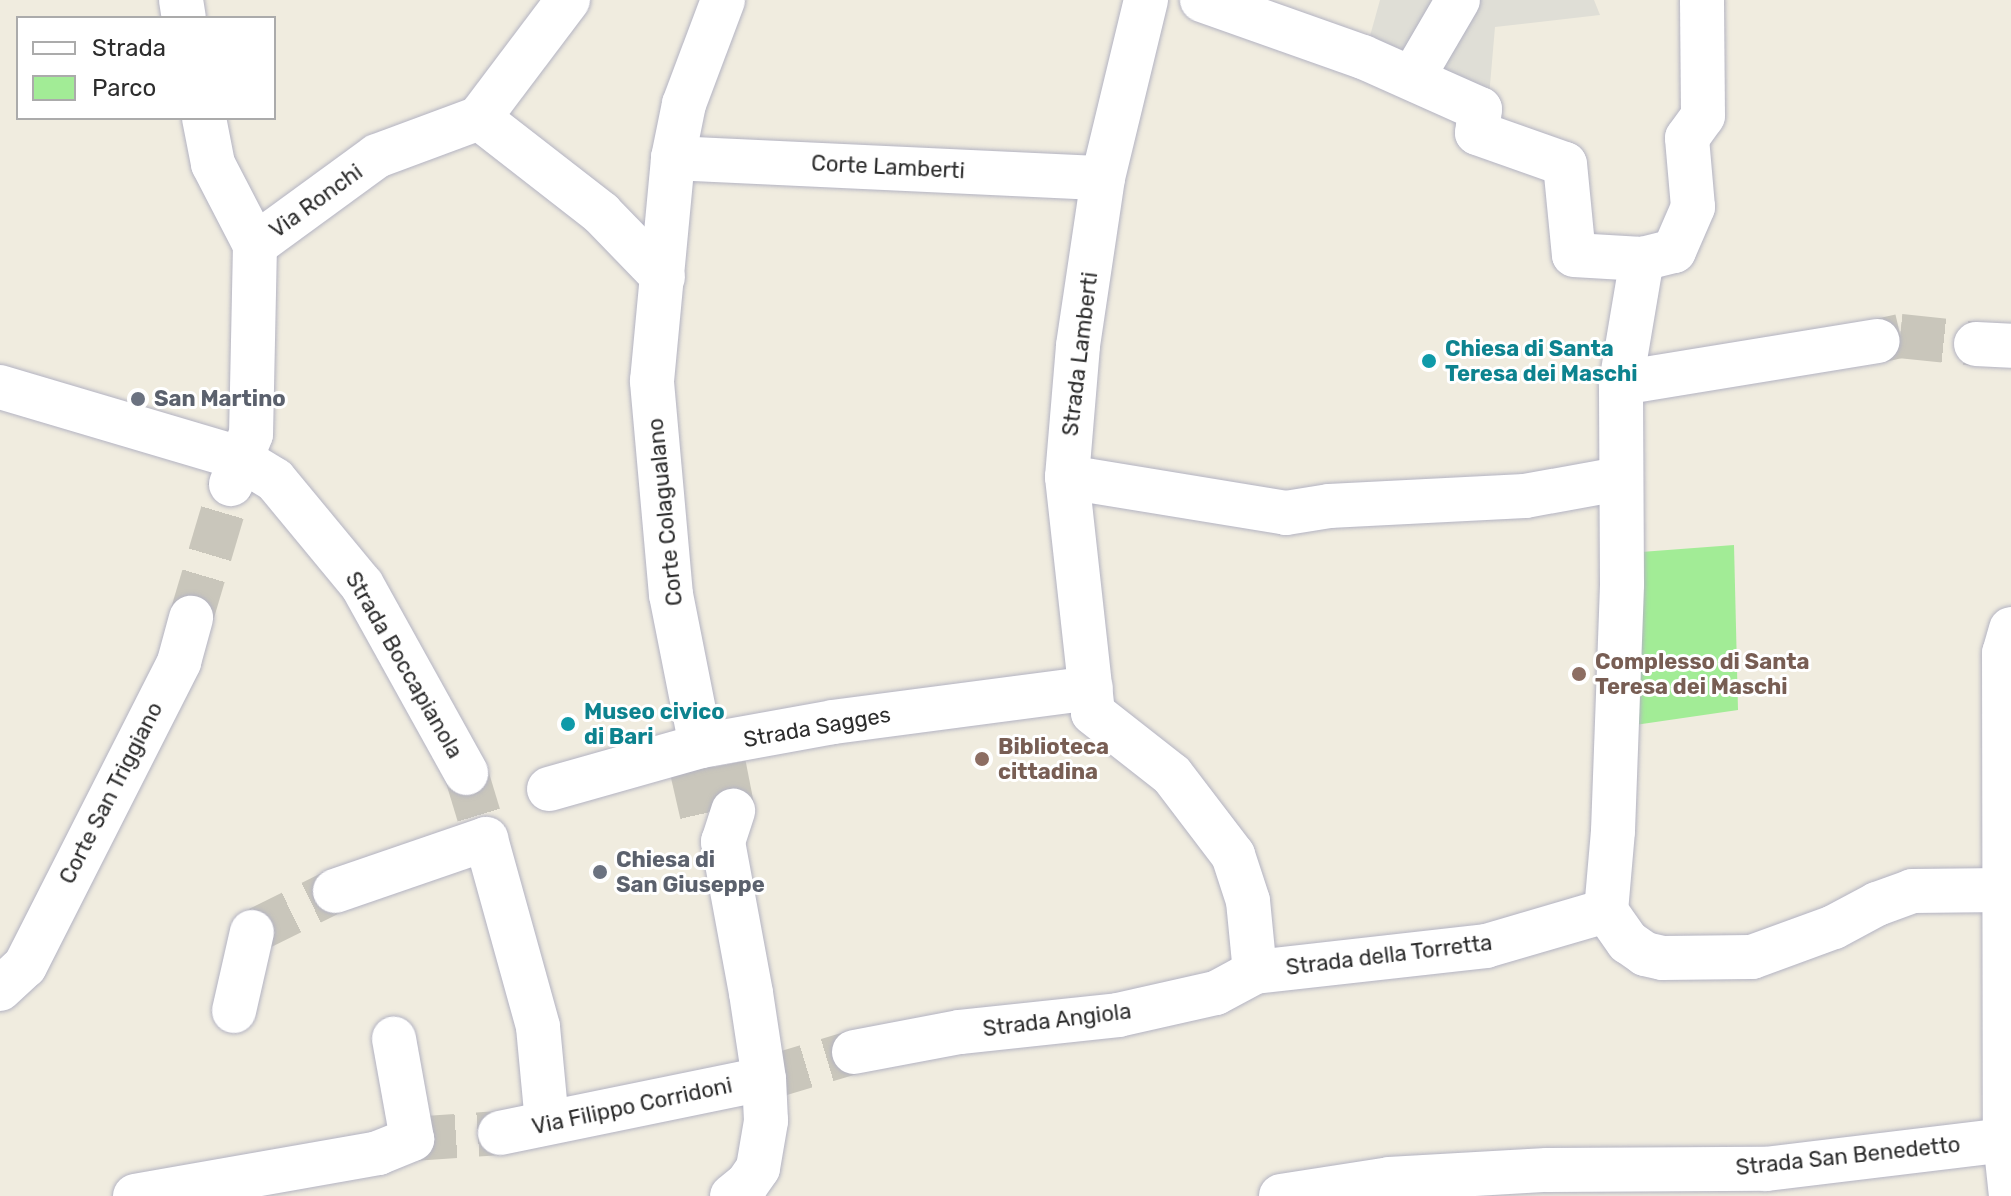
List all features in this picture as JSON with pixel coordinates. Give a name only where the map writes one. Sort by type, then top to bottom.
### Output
[{"type":"street","points":[[568,0],[479,118],[601,213],[663,277]]},
{"type":"street","name":"Corte Colagualano","points":[[706,761],[671,595],[652,381],[673,158],[684,104],[723,0]]},
{"type":"street","name":"Strada Lamberti","points":[[1092,700],[1067,477],[1078,346],[1103,178],[1146,0]]},
{"type":"street","points":[[1202,0],[1413,77],[1480,109],[1477,133],[1565,164],[1574,255],[1642,259],[1674,251],[1693,207],[1687,138],[1703,116],[1702,0]]},
{"type":"street","points":[[1413,77],[1458,0]]},
{"type":"street","name":"Via Ronchi","points":[[255,245],[377,156],[479,118]]},
{"type":"street","points":[[204,120],[213,164],[255,245],[251,434],[235,471]]},
{"type":"street","name":"Corte Lamberti","points":[[673,158],[1103,178]]},
{"type":"street","points":[[1642,259],[1621,383],[1622,584],[1613,831],[1606,911],[1628,942],[1645,954],[1663,958],[1752,957],[1834,927],[1877,904],[1912,891],[2004,890]]},
{"type":"street","points":[[1621,383],[1878,341]]},
{"type":"street","name":"Strada Boccapianola","points":[[0,387],[235,471],[275,480],[362,585],[466,773]]},
{"type":"street","points":[[1067,477],[1286,513],[1329,506],[1525,496],[1620,499]]},
{"type":"street","name":"Corte San Triggiano","points":[[12,978],[179,662],[191,618]]},
{"type":"street","points":[[2011,629],[2004,653],[2005,1140],[2011,1196]]},
{"type":"street","points":[[1092,700],[1172,775],[1233,855],[1248,901],[1255,972]]},
{"type":"street","name":"Strada Sagges","points":[[549,789],[652,763],[706,761],[833,722],[1092,700]]},
{"type":"street","name":"Via Filippo Corridoni","points":[[720,824],[764,1079],[766,1121],[758,1168],[747,1184],[732,1196]]},
{"type":"street","points":[[335,891],[486,839],[538,1027],[547,1123]]},
{"type":"street","name":"Strada della Torretta","points":[[1255,972],[1486,946],[1606,911]]},
{"type":"street","points":[[234,1011],[252,932]]},
{"type":"street","name":"Strada Angiola","points":[[854,1052],[960,1032],[1118,1015],[1216,993],[1255,972]]},
{"type":"street","points":[[135,1196],[378,1153],[412,1139],[394,1039]]},
{"type":"street","name":"Via Filippo Corridoni","points":[[500,1133],[764,1079]]},
{"type":"street","name":"Strada San Benedetto","points":[[1281,1196],[1389,1179],[1547,1183],[1766,1169],[2005,1140]]},
{"type":"green space","points":[[1734,545],[1738,710],[1635,725],[1641,552]]},
{"type":"shaded area","points":[[1380,0],[1594,0],[1600,15],[1495,27],[1487,120],[1467,116],[1370,36]]},
{"type":"tunnel","points":[[1878,341],[1900,336],[1976,344]]},
{"type":"tunnel","points":[[191,618],[231,484]]},
{"type":"tunnel","points":[[724,765],[733,811]]},
{"type":"tunnel","points":[[692,771],[703,819]]},
{"type":"tunnel","points":[[466,773],[486,839]]},
{"type":"tunnel","points":[[252,932],[335,891]]},
{"type":"tunnel","points":[[764,1079],[854,1052]]},
{"type":"tunnel","points":[[412,1139],[500,1133]]},
{"type":"place","name":"Chiesa di Santa Teresa dei Maschi","points":[[1429,361]]},
{"type":"place","name":"San Martino","points":[[138,399]]},
{"type":"place","name":"Complesso di Santa Teresa dei Maschi","points":[[1579,674]]},
{"type":"place","name":"Museo civico di Bari","points":[[568,724]]},
{"type":"place","name":"Biblioteca cittadina","points":[[982,759]]},
{"type":"place","name":"Chiesa di San Giuseppe","points":[[600,872]]}]
